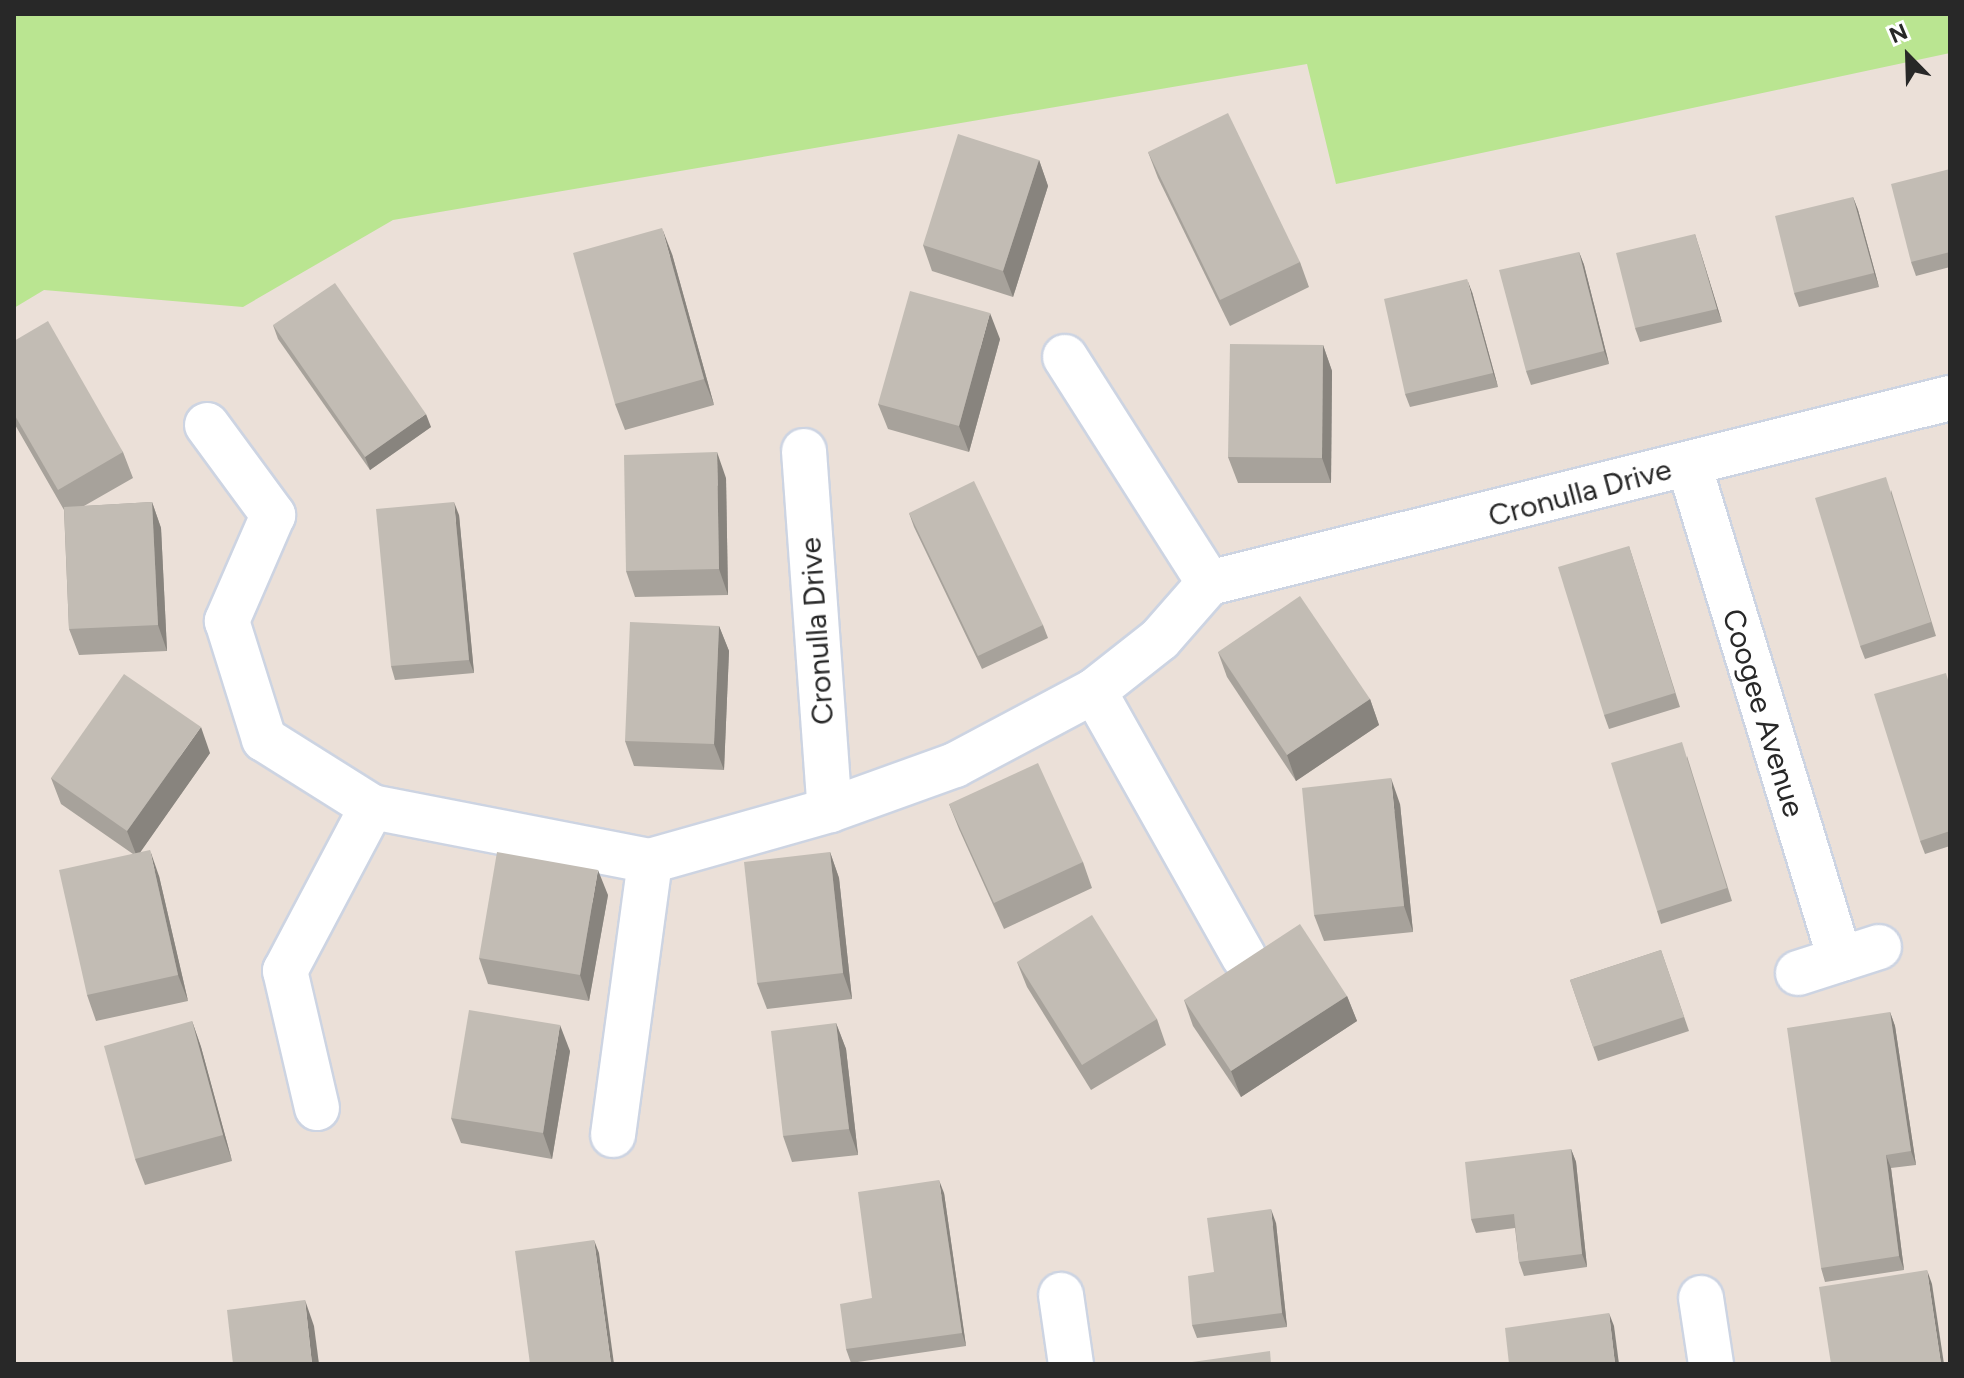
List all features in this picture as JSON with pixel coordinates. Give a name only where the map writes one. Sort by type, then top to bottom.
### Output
[{"type":"street","points":[[207,425],[273,515],[227,621],[264,739],[372,807],[650,861],[830,810],[955,765],[1094,691],[1160,639],[1209,583],[1065,357]]},
{"type":"street","name":"Cronulla Drive","points":[[1209,583],[1950,398]]},
{"type":"street","name":"Cronulla Drive","points":[[804,451],[830,810]]},
{"type":"street","name":"Coogee Avenue","points":[[1689,465],[1859,953],[1798,973]]},
{"type":"street","points":[[1094,691],[1244,957]]},
{"type":"street","points":[[317,1108],[285,971],[372,807]]},
{"type":"street","points":[[613,1135],[650,861]]},
{"type":"street","points":[[1061,1295],[1071,1364]]},
{"type":"street","points":[[1701,1298],[1711,1364]]},
{"type":"green space","points":[[14,14],[1950,14],[1950,53],[1336,184],[1307,64],[393,220],[243,307],[44,290],[14,308]]},
{"type":"building","points":[[1228,113],[1300,262],[1220,300],[1148,152]]},
{"type":"building","points":[[958,134],[1039,160],[1003,271],[923,245]]},
{"type":"building","points":[[1950,169],[1950,252],[1911,262],[1891,184]]},
{"type":"building","points":[[1853,197],[1874,273],[1794,293],[1775,216]]},
{"type":"building","points":[[662,228],[704,379],[615,404],[573,253]]},
{"type":"building","points":[[1695,234],[1717,309],[1635,328],[1616,253]]},
{"type":"building","points":[[1579,252],[1604,351],[1526,371],[1499,270]]},
{"type":"building","points":[[1467,279],[1493,373],[1405,394],[1384,299]]},
{"type":"building","points":[[335,283],[426,414],[365,457],[273,325]]},
{"type":"building","points":[[910,291],[990,313],[959,426],[878,404]]},
{"type":"building","points":[[48,321],[123,452],[58,490],[14,414],[14,341]]},
{"type":"building","points":[[1230,344],[1323,345],[1322,458],[1228,457]]},
{"type":"building","points":[[717,452],[719,569],[626,571],[624,455]]},
{"type":"building","points":[[1886,477],[1931,622],[1860,646],[1815,498]]},
{"type":"building","points":[[974,481],[1043,625],[978,656],[909,513]]},
{"type":"building","points":[[152,502],[158,625],[69,629],[64,507]]},
{"type":"building","points":[[454,502],[469,660],[391,666],[376,509]]},
{"type":"building","points":[[1629,546],[1675,693],[1604,715],[1558,567]]},
{"type":"building","points":[[1300,596],[1370,699],[1287,755],[1218,652]]},
{"type":"building","points":[[630,622],[719,626],[714,744],[625,741]]},
{"type":"building","points":[[1946,673],[1950,687],[1950,831],[1920,841],[1874,694]]},
{"type":"building","points":[[124,674],[201,727],[127,831],[51,778]]},
{"type":"building","points":[[1682,742],[1727,888],[1657,911],[1611,763]]},
{"type":"building","points":[[1038,763],[1083,862],[994,903],[949,804]]},
{"type":"building","points":[[1391,778],[1404,906],[1314,915],[1302,788]]},
{"type":"building","points":[[150,850],[178,975],[87,995],[59,870]]},
{"type":"building","points":[[497,852],[598,870],[580,975],[479,958]]},
{"type":"building","points":[[830,852],[843,973],[757,983],[744,862]]},
{"type":"building","points":[[1092,915],[1157,1019],[1082,1065],[1017,962]]},
{"type":"building","points":[[1300,924],[1347,996],[1231,1071],[1184,1000]]},
{"type":"building","points":[[1661,950],[1684,1017],[1593,1047],[1570,980]]},
{"type":"building","points":[[469,1010],[560,1025],[543,1133],[451,1118]]},
{"type":"building","points":[[1890,1012],[1911,1151],[1886,1155],[1899,1256],[1821,1268],[1787,1028]]},
{"type":"building","points":[[192,1021],[223,1135],[135,1159],[104,1046]]},
{"type":"building","points":[[836,1023],[849,1129],[783,1136],[771,1031]]},
{"type":"building","points":[[1571,1149],[1582,1254],[1519,1262],[1514,1214],[1471,1219],[1465,1162]]},
{"type":"building","points":[[939,1180],[962,1333],[846,1349],[840,1304],[872,1298],[858,1192]]},
{"type":"building","points":[[1271,1209],[1282,1313],[1192,1325],[1188,1276],[1214,1272],[1207,1218]]},
{"type":"building","points":[[594,1240],[611,1364],[530,1364],[515,1251]]},
{"type":"building","points":[[1927,1270],[1941,1364],[1831,1364],[1819,1287]]},
{"type":"building","points":[[305,1300],[312,1364],[233,1364],[227,1310]]},
{"type":"building","points":[[1609,1313],[1615,1364],[1509,1364],[1505,1328]]},
{"type":"building","points":[[1270,1351],[1271,1364],[1192,1364],[1192,1362]]}]
